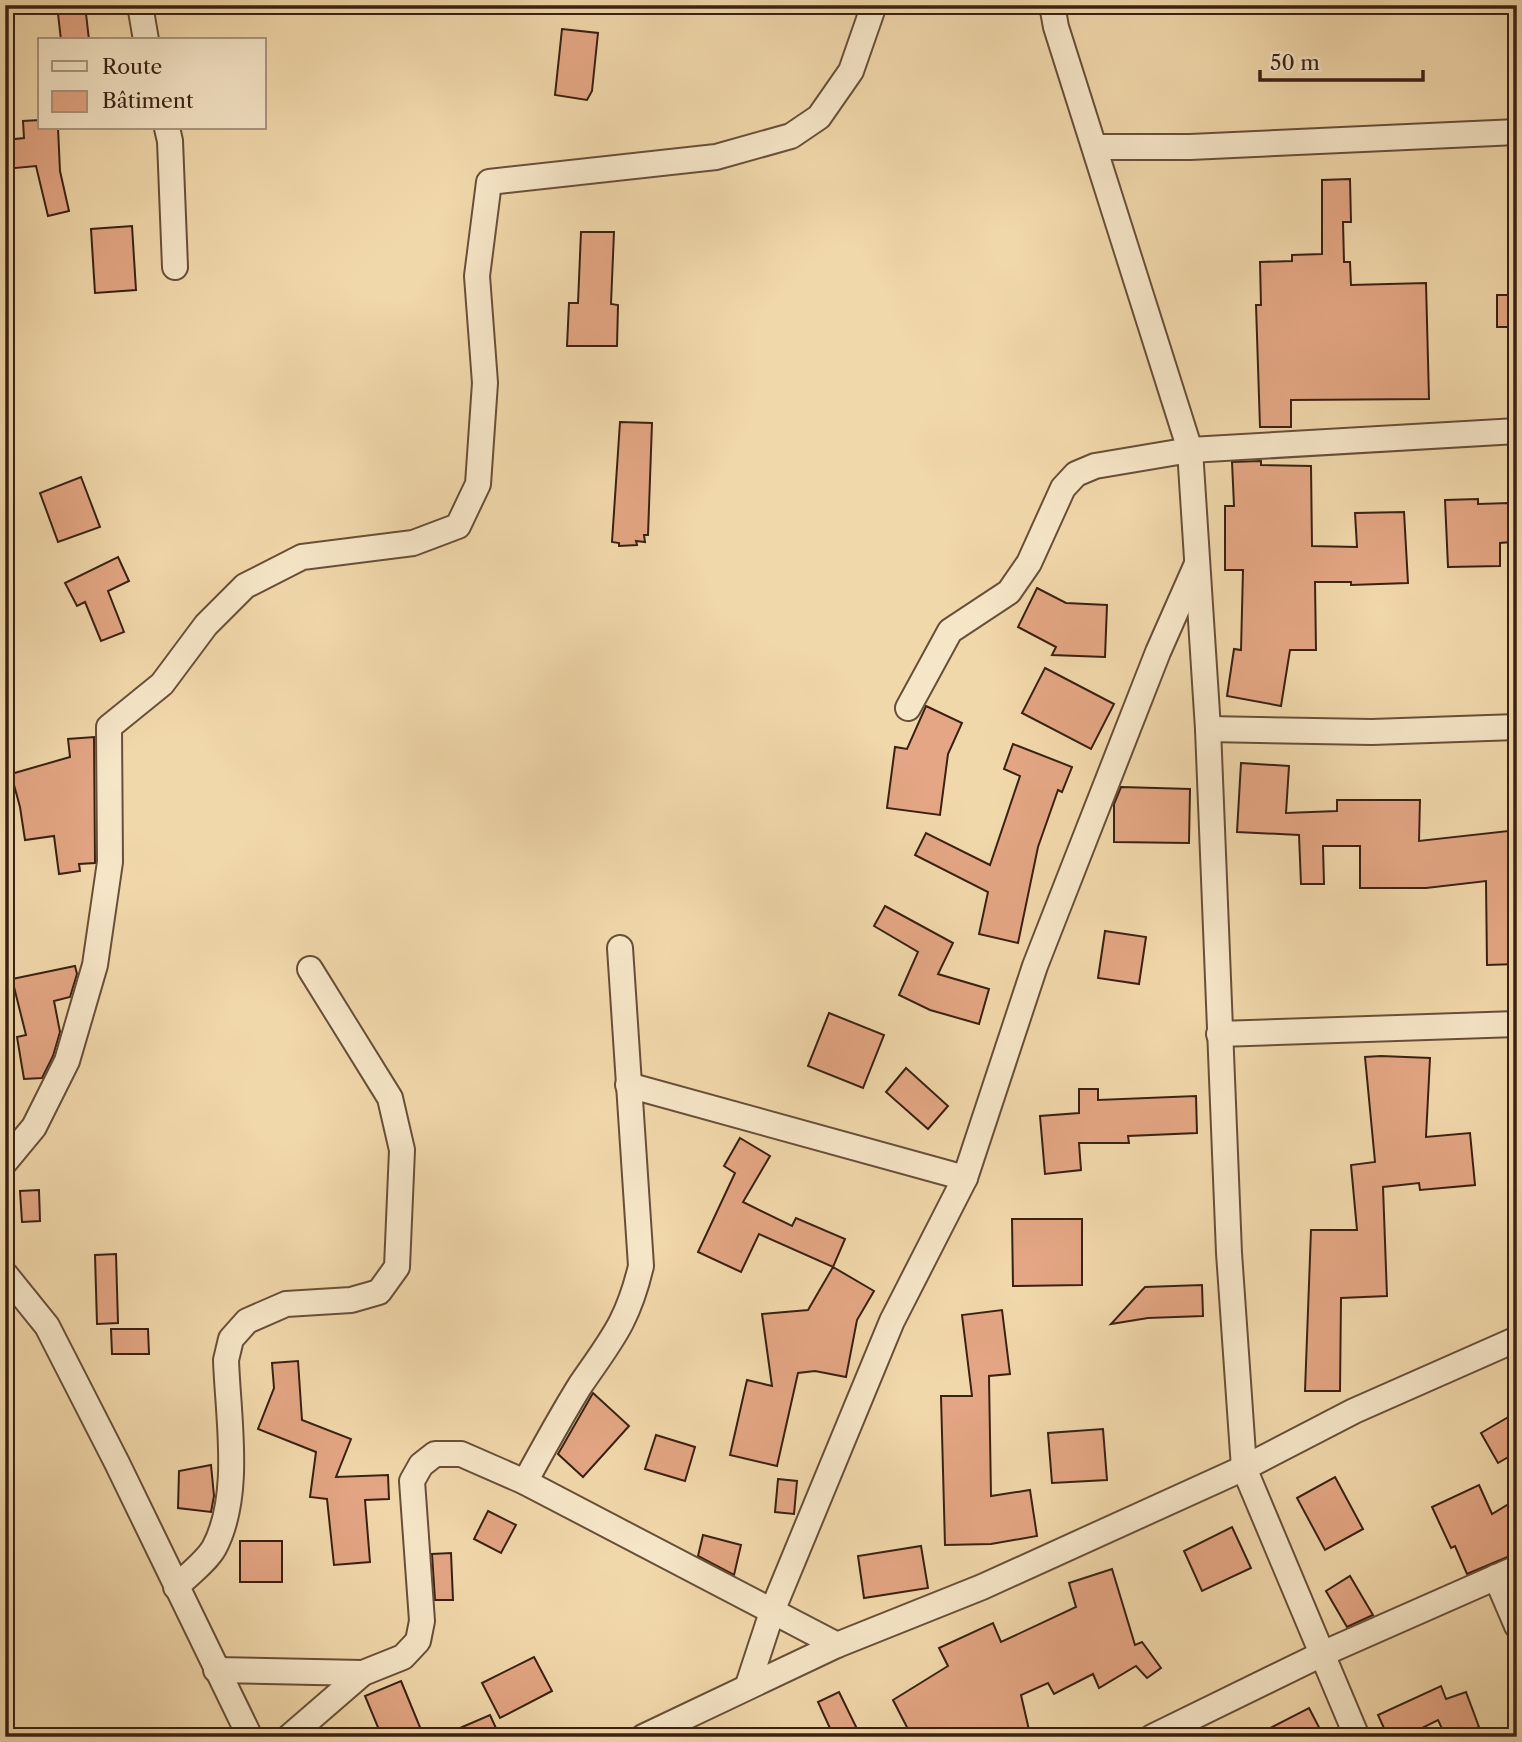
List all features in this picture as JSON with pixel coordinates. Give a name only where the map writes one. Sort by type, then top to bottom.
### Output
[{"type":"street","points":[[140,5],[146,38]]},
{"type":"street","points":[[5,1162],[34,1127],[67,1061],[96,965],[110,862],[108,727],[162,684],[206,625],[245,586],[302,557],[413,543],[458,526],[478,484],[485,383],[478,276],[489,181],[716,157],[791,136],[819,117],[851,71],[874,5]]},
{"type":"street","points":[[1052,5],[1056,27],[1190,450],[1208,729],[1219,1034],[1244,1468],[1357,1737]]},
{"type":"street","points":[[167,130],[175,267]]},
{"type":"street","points":[[1095,147],[1190,146],[1517,132]]},
{"type":"street","points":[[908,708],[950,631],[1009,592],[1029,563],[1063,488],[1076,474],[1095,466],[1190,450],[1517,431]]},
{"type":"street","points":[[748,1685],[773,1609],[892,1321],[965,1178],[1035,965],[1158,653],[1198,562]]},
{"type":"street","points":[[1208,729],[1372,732],[1517,727]]},
{"type":"street","points":[[525,1482],[552,1431],[619,1331],[632,1302],[641,1266],[620,948]]},
{"type":"street","points":[[176,1587],[212,1551],[224,1525],[230,1499],[226,1360],[231,1339],[247,1321],[286,1304],[351,1300],[379,1292],[397,1268],[402,1150],[390,1098],[310,970]]},
{"type":"street","points":[[1219,1034],[1517,1024]]},
{"type":"street","points":[[628,1085],[965,1178]]},
{"type":"street","points":[[5,1274],[47,1326],[250,1737]]},
{"type":"street","points":[[643,1737],[837,1645],[982,1587],[1244,1468],[1354,1411],[1517,1339]]},
{"type":"street","points":[[289,1737],[363,1673],[403,1657],[418,1641],[422,1621],[412,1481],[421,1465],[435,1454],[461,1454],[525,1482],[773,1609],[837,1645]]},
{"type":"street","points":[[1152,1737],[1322,1654],[1506,1573],[1517,1626]]},
{"type":"street","points":[[216,1670],[363,1673]]},
{"type":"building","points":[[57,5],[85,5],[89,38],[61,38]]},
{"type":"building","points":[[562,29],[598,33],[592,91],[587,100],[555,95]]},
{"type":"building","points":[[38,120],[38,130],[58,130],[60,171],[69,211],[48,216],[36,166],[5,169],[5,140],[24,138],[23,121]]},
{"type":"building","points":[[1350,179],[1351,222],[1343,222],[1344,262],[1350,262],[1351,285],[1426,283],[1429,399],[1291,400],[1291,427],[1260,427],[1256,305],[1261,305],[1260,262],[1292,261],[1292,255],[1322,254],[1322,180]]},
{"type":"building","points":[[132,226],[136,290],[95,293],[91,229]]},
{"type":"building","points":[[581,232],[614,232],[611,304],[618,305],[617,346],[567,346],[569,303],[578,303]]},
{"type":"building","points":[[1497,295],[1517,295],[1517,327],[1497,327]]},
{"type":"building","points":[[620,422],[652,423],[648,535],[644,535],[645,542],[636,541],[637,545],[619,546],[619,543],[612,542]]},
{"type":"building","points":[[1261,461],[1261,465],[1311,466],[1312,546],[1357,547],[1355,513],[1404,512],[1408,583],[1351,585],[1351,582],[1315,582],[1316,650],[1290,650],[1281,706],[1227,696],[1234,649],[1241,650],[1243,570],[1225,570],[1225,506],[1234,506],[1232,462]]},
{"type":"building","points":[[81,477],[100,527],[58,542],[40,493]]},
{"type":"building","points":[[1478,499],[1478,504],[1509,503],[1511,542],[1500,543],[1500,566],[1448,567],[1445,500]]},
{"type":"building","points":[[118,557],[129,581],[108,591],[124,632],[101,641],[85,602],[77,606],[65,583]]},
{"type":"building","points":[[1037,588],[1066,603],[1107,605],[1105,657],[1052,655],[1056,647],[1018,627]]},
{"type":"building","points":[[1045,668],[1114,704],[1091,749],[1022,713]]},
{"type":"building","points":[[926,706],[962,723],[948,754],[940,815],[887,808],[895,747],[907,749]]},
{"type":"building","points":[[94,737],[95,863],[79,864],[80,871],[59,874],[54,836],[25,840],[11,774],[70,757],[68,739]]},
{"type":"building","points":[[1013,744],[1072,767],[1062,792],[1058,790],[1038,847],[1018,943],[979,934],[988,892],[915,855],[926,833],[990,865],[1020,776],[1004,769]]},
{"type":"building","points":[[1241,763],[1289,766],[1286,813],[1337,811],[1337,800],[1420,800],[1419,841],[1517,830],[1517,964],[1487,965],[1486,881],[1426,888],[1360,888],[1360,846],[1323,846],[1324,884],[1301,884],[1299,835],[1237,832]]},
{"type":"building","points":[[1121,787],[1190,789],[1189,843],[1114,842],[1114,804]]},
{"type":"building","points":[[885,906],[953,943],[938,974],[989,989],[979,1024],[930,1010],[899,995],[918,952],[874,926]]},
{"type":"building","points":[[1105,931],[1146,937],[1139,984],[1098,978]]},
{"type":"building","points":[[75,966],[77,974],[70,997],[54,1001],[60,1032],[53,1056],[42,1078],[24,1079],[17,1037],[26,1035],[12,979]]},
{"type":"building","points":[[829,1013],[884,1035],[863,1088],[808,1066]]},
{"type":"building","points":[[1365,1057],[1430,1058],[1426,1137],[1470,1133],[1475,1185],[1420,1190],[1419,1183],[1383,1187],[1387,1296],[1341,1298],[1340,1391],[1305,1391],[1311,1230],[1357,1230],[1351,1165],[1375,1162]]},
{"type":"building","points":[[906,1068],[948,1106],[928,1129],[886,1092]]},
{"type":"building","points":[[1079,1089],[1098,1089],[1098,1100],[1196,1096],[1197,1133],[1128,1136],[1129,1143],[1079,1143],[1081,1170],[1045,1174],[1040,1116],[1079,1113]]},
{"type":"building","points":[[740,1138],[770,1156],[743,1202],[792,1226],[796,1218],[845,1239],[833,1267],[759,1234],[741,1272],[698,1252],[735,1173],[724,1166]]},
{"type":"building","points":[[39,1190],[40,1221],[22,1222],[20,1191]]},
{"type":"building","points":[[1012,1219],[1082,1219],[1082,1285],[1013,1286]]},
{"type":"building","points":[[116,1254],[118,1323],[97,1324],[95,1255]]},
{"type":"building","points":[[833,1267],[874,1291],[857,1320],[846,1377],[815,1371],[798,1373],[777,1466],[730,1455],[747,1380],[772,1386],[762,1314],[808,1310]]},
{"type":"building","points":[[1202,1285],[1203,1316],[1148,1318],[1111,1324],[1145,1287]]},
{"type":"building","points":[[1002,1310],[1010,1374],[989,1376],[991,1496],[1030,1490],[1037,1536],[991,1544],[945,1545],[941,1396],[972,1396],[962,1315]]},
{"type":"building","points":[[111,1329],[148,1329],[149,1354],[112,1354]]},
{"type":"building","points":[[298,1361],[302,1420],[351,1439],[336,1477],[388,1475],[389,1499],[365,1500],[370,1562],[334,1565],[327,1499],[310,1497],[316,1452],[258,1429],[274,1388],[272,1363]]},
{"type":"building","points":[[593,1393],[629,1426],[583,1477],[558,1454]]},
{"type":"building","points":[[1517,1412],[1517,1452],[1498,1463],[1481,1433]]},
{"type":"building","points":[[1103,1429],[1107,1480],[1052,1483],[1048,1433]]},
{"type":"building","points":[[656,1435],[695,1447],[685,1481],[645,1469]]},
{"type":"building","points":[[211,1465],[214,1496],[211,1512],[178,1508],[179,1471]]},
{"type":"building","points":[[1335,1477],[1363,1529],[1325,1550],[1297,1498]]},
{"type":"building","points":[[778,1479],[797,1481],[794,1514],[775,1512]]},
{"type":"building","points":[[1479,1485],[1492,1514],[1517,1499],[1517,1553],[1467,1574],[1455,1546],[1451,1548],[1432,1507]]},
{"type":"building","points":[[488,1511],[516,1525],[501,1553],[474,1539]]},
{"type":"building","points":[[1232,1527],[1251,1568],[1202,1591],[1184,1551]]},
{"type":"building","points":[[703,1535],[741,1545],[734,1575],[698,1556]]},
{"type":"building","points":[[240,1541],[282,1541],[282,1582],[240,1582]]},
{"type":"building","points":[[921,1546],[928,1588],[864,1598],[858,1556]]},
{"type":"building","points":[[451,1553],[453,1600],[435,1600],[432,1554]]},
{"type":"building","points":[[1112,1569],[1135,1645],[1142,1642],[1161,1668],[1147,1678],[1136,1666],[1099,1688],[1093,1674],[1054,1694],[1048,1683],[1021,1695],[1029,1730],[1011,1737],[912,1737],[893,1700],[948,1666],[939,1648],[993,1623],[1001,1642],[1076,1607],[1069,1583]]},
{"type":"building","points":[[1350,1576],[1373,1615],[1347,1627],[1326,1591]]},
{"type":"building","points":[[534,1657],[552,1691],[500,1718],[482,1683]]},
{"type":"building","points":[[401,1681],[424,1737],[382,1737],[365,1696]]},
{"type":"building","points":[[1441,1686],[1446,1699],[1466,1692],[1479,1727],[1455,1737],[1446,1737],[1438,1720],[1404,1737],[1388,1737],[1378,1715]]},
{"type":"building","points":[[839,1692],[861,1737],[834,1737],[818,1702]]},
{"type":"building","points":[[1309,1708],[1324,1737],[1253,1737]]},
{"type":"building","points":[[490,1715],[500,1737],[439,1737]]}]
